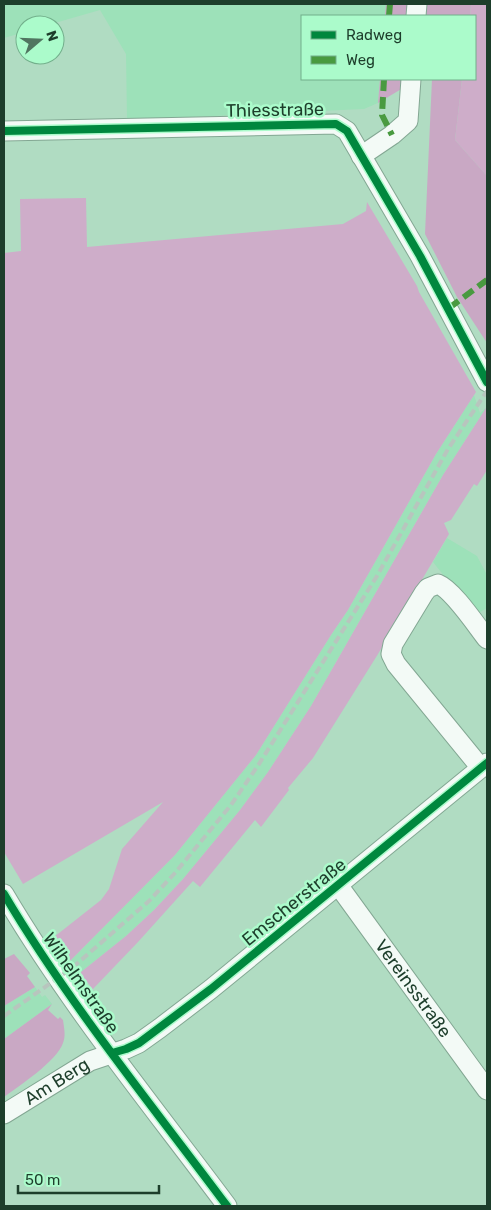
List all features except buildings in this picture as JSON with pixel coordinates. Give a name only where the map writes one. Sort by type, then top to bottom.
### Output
[{"type":"street","points":[[361,156],[392,135],[408,121],[412,80]]},
{"type":"street","name":"Thiesstraße","points":[[4,131],[336,124],[347,131],[420,256],[487,382]]},
{"type":"street","name":"Emscherstraße","points":[[112,1054],[140,1043],[212,989],[484,765],[396,664],[391,654],[393,644],[424,593],[428,588],[438,584],[451,594],[487,639]]},
{"type":"street","name":"Vereinsstraße","points":[[338,886],[487,1090]]},
{"type":"street","name":"Wilhelmstraße","points":[[4,894],[64,986],[112,1054],[227,1206]]},
{"type":"street","name":"Am Berg","points":[[4,1114],[90,1060],[112,1054]]},
{"type":"shaded area","points":[[4,4],[386,4],[385,15],[301,15],[301,80],[380,80],[378,103],[364,109],[127,120],[126,54],[100,10],[65,20],[65,15],[15,15],[15,35],[4,38]]},
{"type":"shaded area","points":[[386,4],[471,4],[470,15],[385,15]]},
{"type":"shaded area","points":[[471,4],[487,4],[487,176],[455,140],[462,80],[476,80],[476,15],[470,15]]},
{"type":"shaded area","points":[[380,80],[416,80],[378,103]]},
{"type":"shaded area","points":[[432,80],[462,80],[455,140],[487,176],[487,343],[457,297],[425,234]]},
{"type":"shaded area","points":[[86,198],[87,247],[343,224],[366,211],[367,202],[417,286],[476,392],[436,454],[348,610],[256,755],[175,855],[68,963],[53,942],[54,937],[101,900],[109,889],[122,849],[163,802],[23,884],[4,852],[4,253],[21,251],[20,199]]},
{"type":"shaded area","points":[[474,395],[480,413],[486,408],[443,475],[311,706],[268,772],[240,810],[183,879],[154,910],[126,936],[76,976],[68,963],[175,855],[256,755],[348,610],[436,454]]},
{"type":"shaded area","points":[[486,408],[487,470],[477,486],[474,484],[451,520],[444,523],[449,534],[378,654],[313,758],[288,788],[289,790],[261,827],[255,820],[200,887],[193,881],[92,990],[89,987],[90,985],[81,976],[79,978],[76,976],[126,936],[154,910],[183,879],[240,810],[268,772],[311,706],[443,475]]},
{"type":"shaded area","points":[[447,538],[477,556],[487,575],[487,608],[475,615],[433,562]]},
{"type":"shaded area","points":[[14,954],[30,973],[27,976],[35,987],[4,1006],[4,959]]},
{"type":"shaded area","points":[[35,987],[42,997],[45,995],[52,1004],[4,1039],[4,1006]]},
{"type":"shaded area","points":[[52,1004],[48,1010],[58,1019],[60,1017],[63,1020],[65,1034],[63,1043],[46,1065],[4,1097],[4,1039]]},
{"type":"railway","points":[[4,1016],[72,968],[149,901],[175,873],[231,805],[259,764],[377,576],[448,449],[487,391]]},
{"type":"marked path","points":[[389,15],[390,4]]},
{"type":"marked path","points":[[384,80],[382,115],[392,135]]},
{"type":"marked path","points":[[449,308],[487,280]]},
{"type":"cycle path","points":[[4,131],[336,124],[347,131],[420,256],[487,382]]},
{"type":"cycle path","points":[[112,1053],[139,1043],[211,989],[487,763]]},
{"type":"cycle path","points":[[4,894],[29,935],[83,1014],[227,1206]]}]
